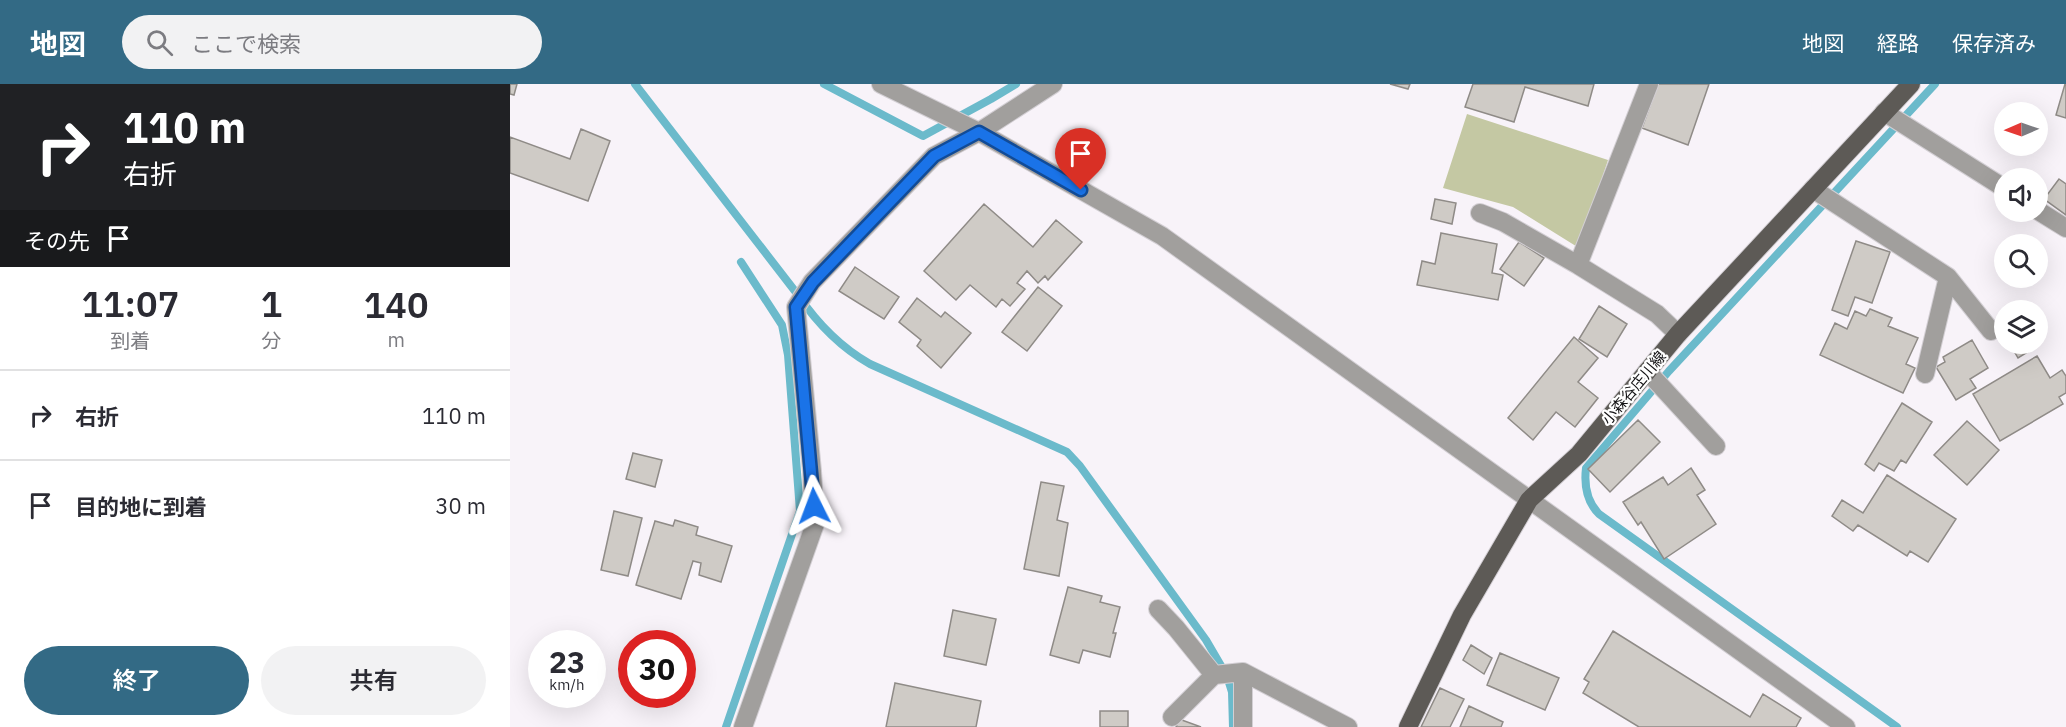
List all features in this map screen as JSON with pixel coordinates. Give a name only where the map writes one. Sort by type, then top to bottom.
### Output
[{"type":"main road","name":"小森谷庄川線","points":[[1408,727],[1462,615],[1529,500],[1579,454],[1678,334],[1911,84]]},
{"type":"street","points":[[881,84],[979,132],[1162,236],[1846,727]]},
{"type":"street","points":[[743,727],[815,524],[796,307],[813,282],[934,156],[979,132],[1053,84]]},
{"type":"street","points":[[1578,265],[1649,84]]},
{"type":"street","points":[[1884,112],[1994,183]]},
{"type":"street","points":[[1813,189],[1948,278],[1991,331]]},
{"type":"street","points":[[1480,213],[1503,222],[1578,265],[1657,314],[1678,334]]},
{"type":"street","points":[[2048,217],[2066,228]]},
{"type":"street","points":[[1925,374],[1948,278]]},
{"type":"street","points":[[1647,371],[1716,447]]},
{"type":"street","points":[[1158,609],[1214,675]]},
{"type":"street","points":[[1243,727],[1244,672]]},
{"type":"street","points":[[1172,717],[1214,675],[1244,672],[1348,727]]},
{"type":"green space","points":[[1467,114],[1608,160],[1579,248],[1513,207],[1443,188]]},
{"type":"building","points":[[510,84],[517,84],[514,95],[510,94]]},
{"type":"building","points":[[1390,84],[1410,84],[1408,89]]},
{"type":"building","points":[[1390,84],[1410,84],[1408,89]]},
{"type":"building","points":[[1473,84],[1594,84],[1588,106],[1525,87],[1514,122],[1465,107]]},
{"type":"building","points":[[1473,84],[1594,84],[1588,106],[1525,87],[1514,122],[1465,107]]},
{"type":"building","points":[[1658,84],[1709,84],[1688,145],[1642,128]]},
{"type":"building","points":[[2066,84],[2066,118],[2056,115]]},
{"type":"building","points":[[581,129],[610,141],[588,201],[510,173],[510,137],[570,159]]},
{"type":"building","points":[[2059,179],[2066,184],[2066,215],[2048,202],[2048,194]]},
{"type":"building","points":[[1435,199],[1456,203],[1452,224],[1431,219]]},
{"type":"building","points":[[984,204],[1033,247],[1056,220],[1082,242],[1048,280],[1045,276],[1038,283],[1027,271],[1017,283],[1025,289],[1010,306],[1002,299],[996,307],[970,285],[956,300],[924,271]]},
{"type":"building","points":[[1441,233],[1497,244],[1492,273],[1503,275],[1498,300],[1417,285],[1422,261],[1435,264]]},
{"type":"building","points":[[1856,241],[1890,252],[1872,303],[1855,297],[1848,316],[1832,310]]},
{"type":"building","points":[[1519,242],[1544,258],[1524,286],[1500,269]]},
{"type":"building","points":[[855,267],[899,297],[884,319],[839,291]]},
{"type":"building","points":[[1038,287],[1062,306],[1027,351],[1002,332]]},
{"type":"building","points":[[917,298],[941,317],[945,312],[971,333],[941,368],[917,346],[921,340],[899,322]]},
{"type":"building","points":[[1599,306],[1627,324],[1607,357],[1579,339]]},
{"type":"building","points":[[1870,309],[1892,318],[1888,326],[1918,338],[1906,364],[1915,368],[1903,393],[1820,355],[1835,323],[1847,329],[1855,311],[1866,316]]},
{"type":"building","points":[[1574,337],[1598,358],[1578,382],[1598,398],[1575,427],[1556,412],[1533,440],[1508,418]]},
{"type":"building","points":[[1972,340],[1988,368],[1970,379],[1976,388],[1956,400],[1936,367],[1945,362],[1943,357]]},
{"type":"building","points":[[2037,356],[2050,378],[2062,370],[2066,376],[2066,393],[2059,397],[2063,404],[2000,441],[1973,394]]},
{"type":"building","points":[[1902,403],[1932,422],[1906,463],[1901,460],[1894,471],[1879,463],[1874,471],[1865,464]]},
{"type":"building","points":[[1638,420],[1660,442],[1610,492],[1588,469]]},
{"type":"building","points":[[1967,421],[1999,450],[1967,485],[1934,455]]},
{"type":"building","points":[[633,453],[662,460],[655,487],[626,479]]},
{"type":"building","points":[[1691,468],[1705,490],[1697,495],[1716,524],[1664,559],[1641,522],[1638,525],[1623,502],[1663,477],[1668,485]]},
{"type":"building","points":[[1887,475],[1956,519],[1928,562],[1910,551],[1907,556],[1858,525],[1853,531],[1832,516],[1842,500],[1863,513]]},
{"type":"building","points":[[1041,482],[1064,486],[1057,520],[1068,523],[1059,576],[1024,569]]},
{"type":"building","points":[[614,511],[642,518],[628,576],[601,570]]},
{"type":"building","points":[[675,520],[698,527],[696,535],[732,546],[721,582],[699,575],[701,563],[693,561],[681,599],[636,585],[655,521],[673,526]]},
{"type":"building","points":[[1068,587],[1102,596],[1100,602],[1120,607],[1110,657],[1083,650],[1079,663],[1050,655]]},
{"type":"building","points":[[953,610],[996,619],[986,665],[944,656]]},
{"type":"building","points":[[1613,631],[1750,717],[1763,694],[1801,718],[1796,727],[1639,727],[1583,693],[1589,682],[1584,679]]},
{"type":"building","points":[[1471,645],[1492,658],[1484,674],[1463,660]]},
{"type":"building","points":[[1500,653],[1559,678],[1545,710],[1487,685]]},
{"type":"building","points":[[895,683],[981,701],[976,727],[886,727]]},
{"type":"building","points":[[1440,688],[1464,699],[1450,727],[1421,727]]},
{"type":"building","points":[[1469,706],[1503,722],[1501,727],[1460,727]]},
{"type":"building","points":[[1100,711],[1128,711],[1128,727],[1100,727]]},
{"type":"building","points":[[1179,719],[1201,727],[1176,727]]},
{"type":"waterway","points":[[635,84],[813,315],[839,342],[870,364],[1067,452],[1080,466],[1206,640],[1227,676],[1232,692],[1233,727]]},
{"type":"waterway","points":[[824,84],[923,136],[1016,84]]},
{"type":"waterway","points":[[1897,727],[1599,514],[1589,498],[1585,474],[1586,468],[1669,371],[1935,84]]},
{"type":"waterway","points":[[726,727],[800,511],[788,355],[782,325],[741,262]]},
{"type":"route","points":[[814,506],[796,307],[813,282],[934,156],[979,132],[1081,190]]}]
